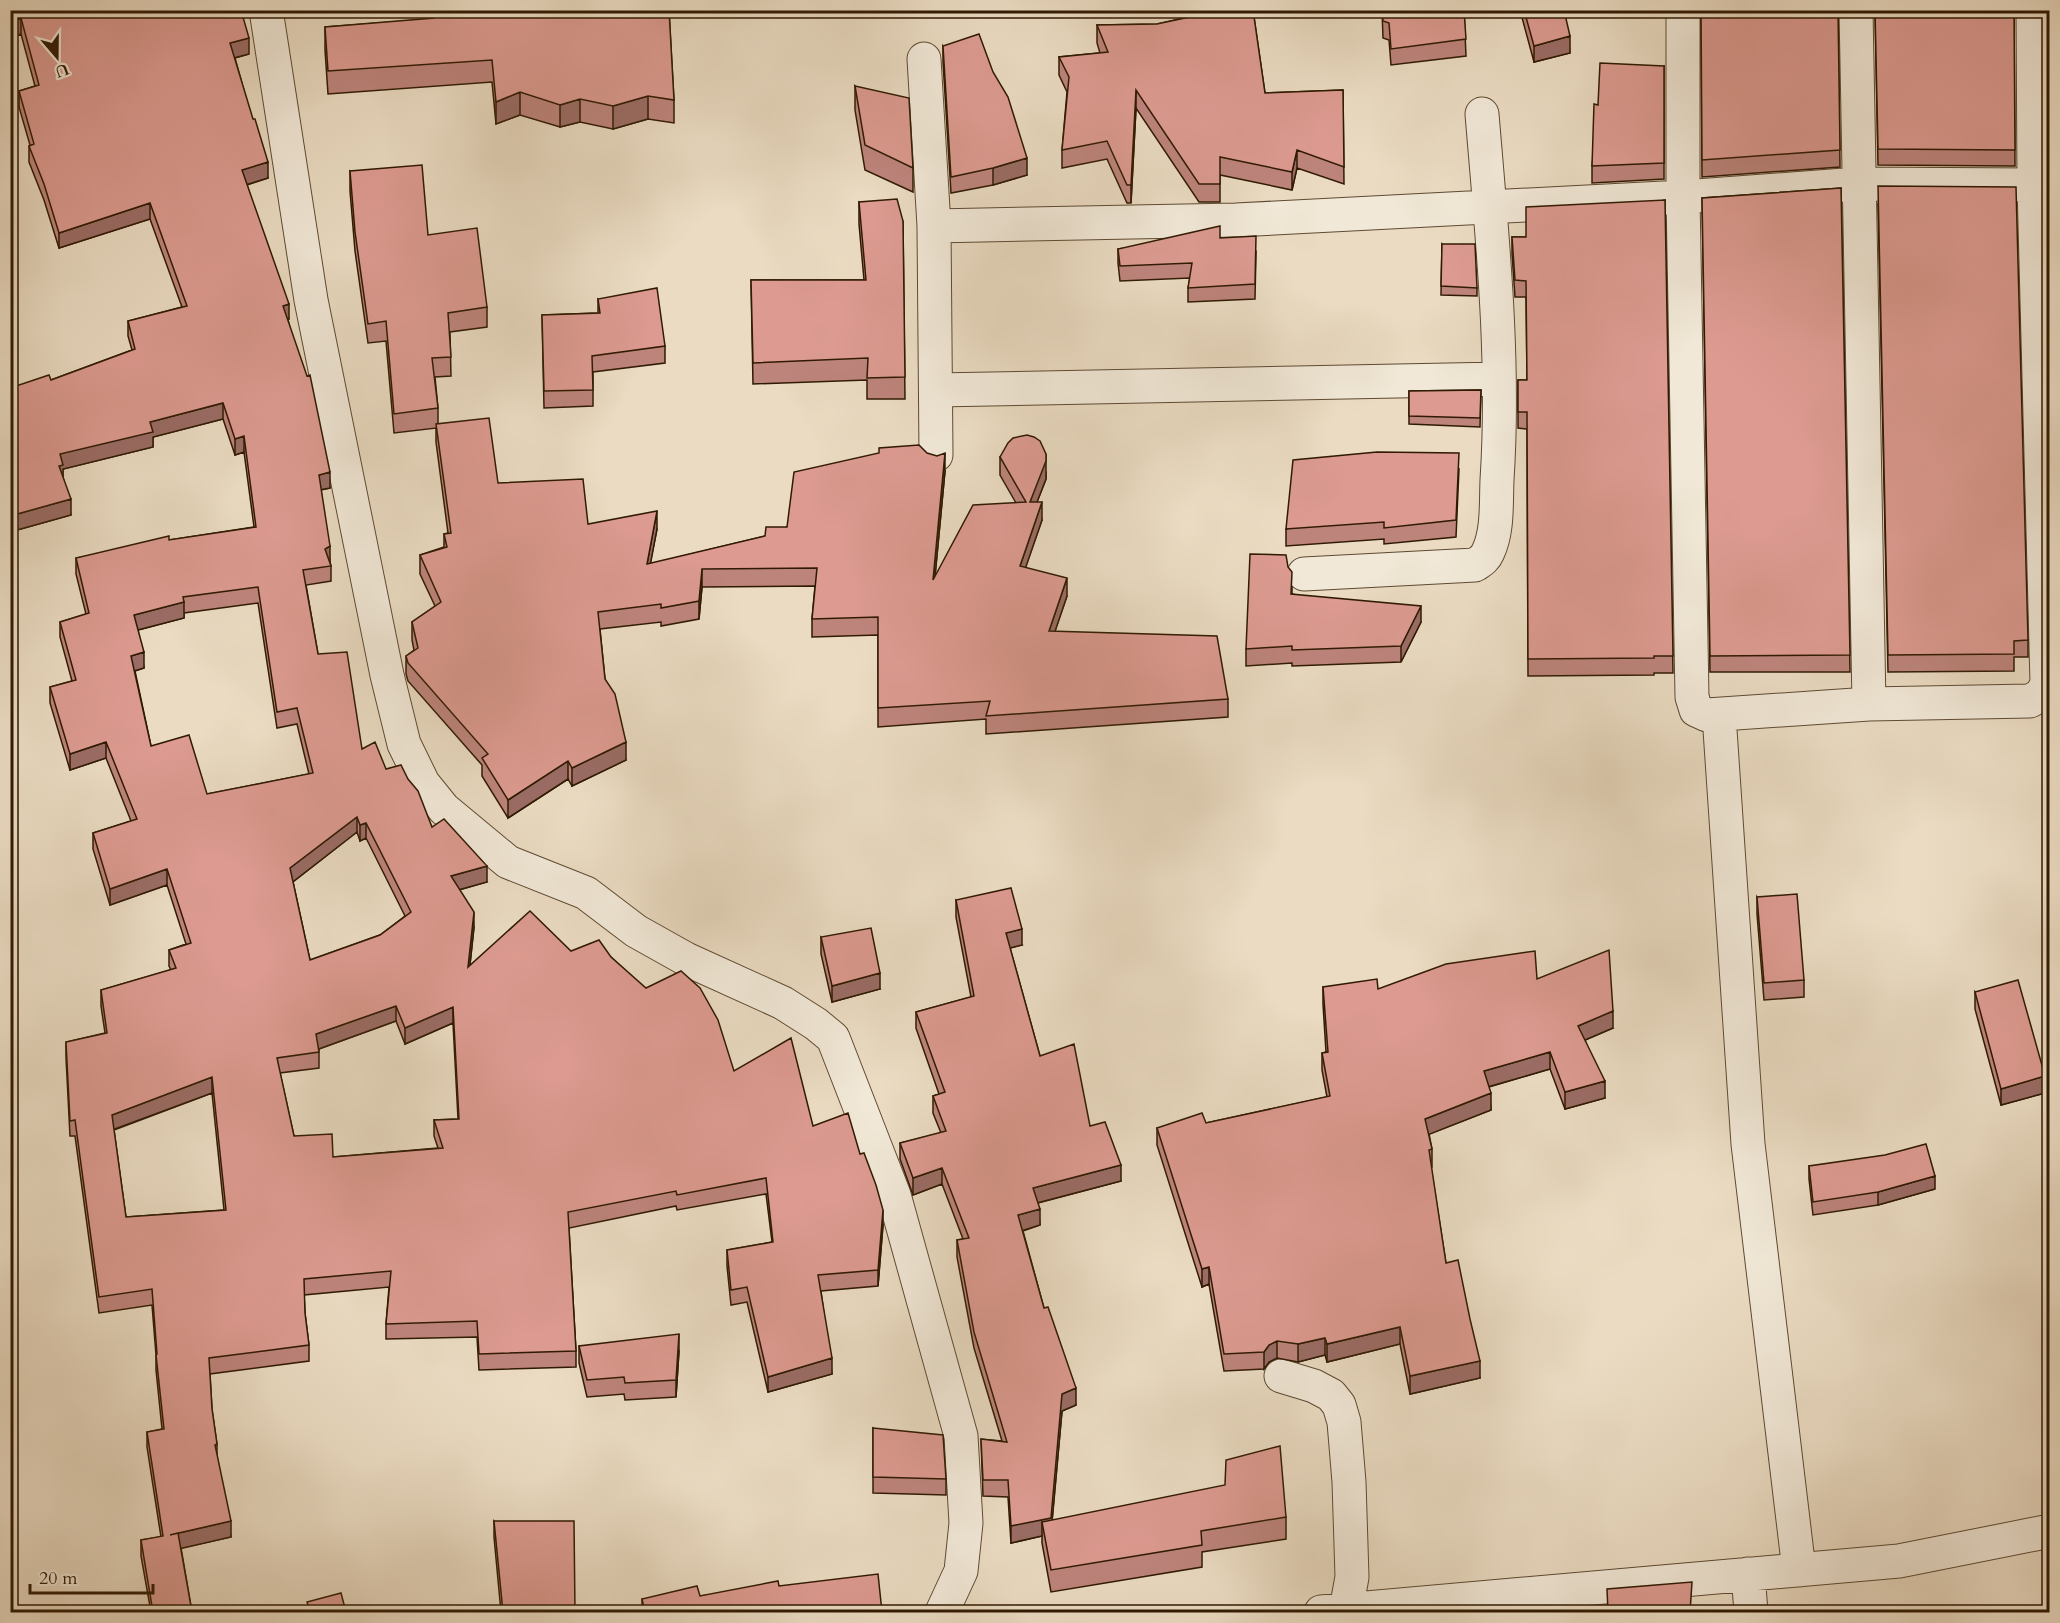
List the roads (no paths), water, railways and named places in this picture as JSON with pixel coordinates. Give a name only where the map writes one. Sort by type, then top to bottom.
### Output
[{"type":"street","points":[[266,10],[311,300],[387,675],[404,744],[423,783],[444,809],[508,862],[586,893],[636,931],[686,959],[783,1003],[833,1038],[894,1195],[961,1436],[966,1523],[961,1571],[942,1612]]},
{"type":"street","points":[[1683,10],[1683,197],[1692,697],[1696,710],[1707,715],[1869,704],[2030,701],[2042,695],[2047,684],[2034,184],[2033,10]]},
{"type":"street","points":[[1856,10],[1869,704]]},
{"type":"street","points":[[924,59],[934,226],[936,454]]},
{"type":"street","points":[[1304,574],[1461,567],[1475,565],[1484,560],[1488,552],[1494,525],[1499,447],[1499,380],[1490,208],[1482,114]]},
{"type":"street","points":[[934,226],[1236,220],[1683,197],[1858,184],[2034,184]]},
{"type":"street","points":[[936,390],[1499,380]]},
{"type":"street","points":[[1719,715],[1748,1144],[1799,1570]]},
{"type":"street","points":[[1281,1376],[1314,1386],[1331,1395],[1339,1405],[1344,1422],[1349,1482],[1352,1578],[1334,1611]]},
{"type":"street","points":[[1334,1611],[1899,1561],[2049,1531]]},
{"type":"street","points":[[1748,1574],[1751,1612]]}]
